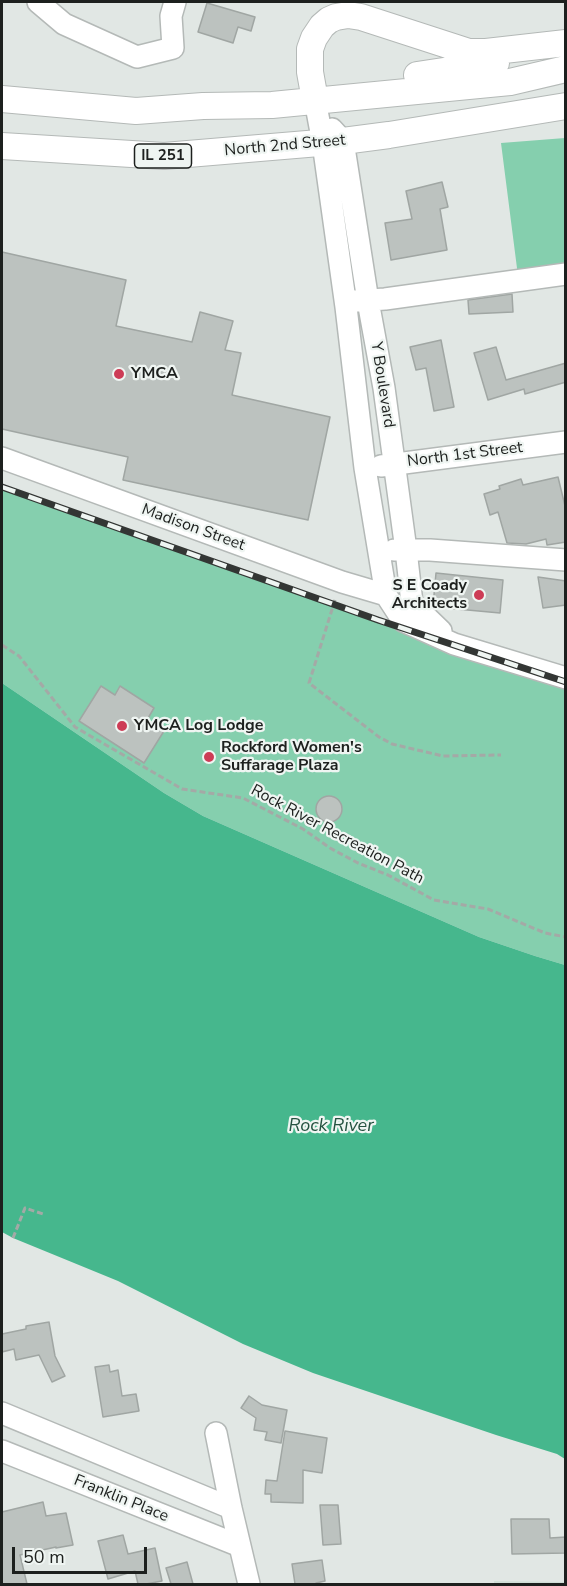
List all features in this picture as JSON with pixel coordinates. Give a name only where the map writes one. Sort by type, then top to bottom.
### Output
[{"type":"main road","points":[[325,126],[310,72],[310,49],[322,26],[336,17],[348,15],[361,17],[469,52],[566,43]]},
{"type":"main road","points":[[325,126],[355,84],[566,52]]},
{"type":"main road","name":"North 2nd Street","points":[[2,146],[164,156],[325,126],[566,69]]},
{"type":"main road","name":"North 2nd Street","points":[[2,99],[136,111],[203,106],[272,105],[325,126],[389,135],[566,106]]},
{"type":"main road","points":[[389,135],[566,124]]},
{"type":"street","points":[[38,2],[64,24],[137,57],[173,48],[171,16],[176,2]]},
{"type":"street","name":"Y Boulevard","points":[[325,126],[368,301],[384,388],[412,603],[454,644]]},
{"type":"street","name":"Y Boulevard","points":[[325,126],[365,468],[386,595]]},
{"type":"street","points":[[345,301],[368,301],[566,274]]},
{"type":"street","name":"North 1st Street","points":[[365,468],[566,442]]},
{"type":"street","name":"Madison Street","points":[[2,458],[342,582],[386,595]]},
{"type":"street","points":[[378,550],[430,550],[566,560]]},
{"type":"street","points":[[386,595],[403,621],[454,644],[566,678]]},
{"type":"street","name":"Franklin Place","points":[[2,1413],[231,1508]]},
{"type":"street","points":[[216,1433],[249,1584]]},
{"type":"street","name":"Franklin Place","points":[[2,1451],[240,1546]]},
{"type":"path","points":[[342,582],[309,683],[379,737],[392,744],[444,756],[501,755]]},
{"type":"path","name":"Rock River Recreation Path","points":[[2,645],[20,656],[75,727],[182,789],[243,798],[303,829],[330,848],[358,863],[388,874],[434,900],[488,909],[545,933],[566,937]]},
{"type":"path","points":[[13,1238],[25,1208],[43,1214]]},
{"type":"shaded area","points":[[565,138],[565,270],[518,276],[501,143]]},
{"type":"shaded area","points":[[2,487],[378,620],[565,678],[565,965],[479,937],[203,816],[164,793],[2,683]]},
{"type":"shaded area","points":[[494,1581],[565,1582],[566,1584],[494,1584]]},
{"type":"water","name":"Rock River","points":[[2,683],[164,793],[203,816],[479,937],[565,965],[565,1459],[557,1454],[313,1373],[243,1344],[118,1281],[2,1232]]},
{"type":"building","points":[[207,3],[255,17],[251,31],[238,27],[233,43],[198,32]]},
{"type":"building","points":[[442,182],[448,207],[440,209],[447,250],[391,260],[385,223],[412,219],[406,191]]},
{"type":"building","name":"YMCA","points":[[2,252],[126,280],[116,326],[192,342],[200,312],[233,321],[225,350],[241,353],[232,395],[330,417],[308,520],[123,480],[128,457],[2,429]]},
{"type":"building","points":[[512,294],[513,312],[469,314],[468,300]]},
{"type":"building","points":[[441,340],[454,407],[434,411],[426,368],[416,370],[410,347]]},
{"type":"building","points":[[496,347],[506,380],[566,363],[566,382],[525,394],[524,389],[488,400],[474,353]]},
{"type":"building","points":[[558,477],[566,510],[566,542],[547,545],[546,539],[526,544],[507,543],[498,512],[490,515],[484,494],[521,479],[523,485]]},
{"type":"building","points":[[436,573],[503,580],[500,613],[433,606]]},
{"type":"building","points":[[538,577],[566,581],[566,605],[543,608]]},
{"type":"building","name":"YMCA Log Lodge","points":[[101,686],[115,695],[120,686],[154,708],[147,720],[164,731],[144,763],[79,721]]},
{"type":"building","points":[[329,796],[338,800],[342,809],[338,818],[329,822],[320,818],[316,809],[320,800]]},
{"type":"building","points":[[49,1322],[55,1356],[65,1376],[52,1382],[39,1355],[16,1360],[14,1349],[2,1352],[2,1334],[26,1329],[26,1326]]},
{"type":"building","points":[[109,1365],[110,1372],[118,1370],[122,1396],[136,1394],[139,1411],[103,1417],[95,1367]]},
{"type":"building","points":[[249,1396],[262,1405],[287,1410],[281,1443],[265,1440],[267,1432],[254,1430],[256,1418],[241,1408]]},
{"type":"building","points":[[285,1431],[327,1438],[322,1473],[303,1470],[303,1503],[271,1502],[271,1494],[265,1494],[266,1480],[277,1481]]},
{"type":"building","points":[[43,1502],[46,1516],[66,1513],[73,1545],[20,1555],[27,1584],[2,1584],[2,1512]]},
{"type":"building","points":[[320,1505],[338,1505],[341,1544],[323,1545]]},
{"type":"building","points":[[511,1519],[549,1519],[550,1538],[566,1537],[566,1553],[512,1554]]},
{"type":"building","points":[[123,1535],[128,1554],[155,1548],[162,1581],[138,1584],[135,1571],[108,1579],[98,1541]]},
{"type":"building","points":[[322,1560],[325,1581],[316,1584],[295,1584],[292,1564]]},
{"type":"building","points":[[187,1562],[193,1584],[171,1584],[166,1568]]},
{"type":"railway","points":[[2,487],[378,620],[566,682]]},
{"type":"place","name":"YMCA","points":[[119,374]]},
{"type":"place","name":"S E Coady Architects","points":[[479,595]]},
{"type":"place","name":"YMCA Log Lodge","points":[[122,726]]},
{"type":"place","name":"Rockford Women's Suffarage Plaza","points":[[209,757]]}]
